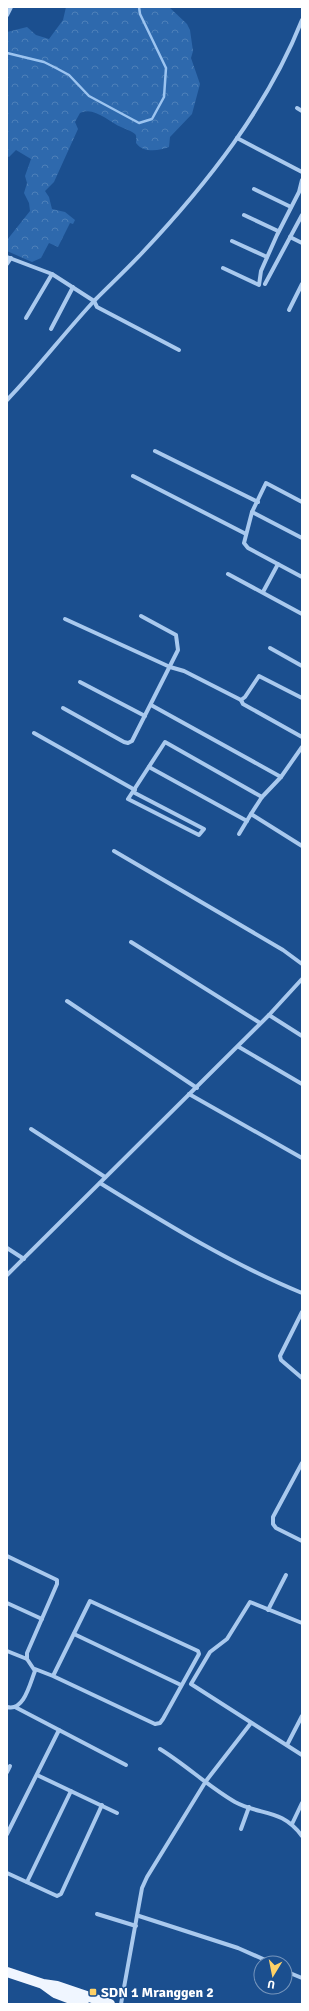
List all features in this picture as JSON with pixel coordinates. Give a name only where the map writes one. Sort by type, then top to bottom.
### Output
[{"type":"main road","points":[[7,1972],[42,1984],[57,1986],[110,2004]]},
{"type":"main road","points":[[42,1984],[55,1993],[84,2004]]},
{"type":"street","points":[[7,15],[11,7]]},
{"type":"street","points":[[7,400],[38,368],[94,301],[142,253],[188,201],[237,138],[268,91],[290,52],[302,20]]},
{"type":"street","points":[[297,108],[302,111]]},
{"type":"street","points":[[237,138],[302,172]]},
{"type":"street","points":[[223,268],[259,285],[261,271],[278,231],[301,188],[302,180]]},
{"type":"street","points":[[254,189],[291,207]]},
{"type":"street","points":[[244,215],[278,231]]},
{"type":"street","points":[[265,284],[302,215]]},
{"type":"street","points":[[290,237],[302,242]]},
{"type":"street","points":[[232,241],[267,257]]},
{"type":"street","points":[[7,264],[9,258],[52,274],[94,301],[97,307],[179,350]]},
{"type":"street","points":[[26,318],[52,274]]},
{"type":"street","points":[[289,310],[302,284]]},
{"type":"street","points":[[50,329],[73,287]]},
{"type":"street","points":[[155,451],[258,502]]},
{"type":"street","points":[[133,476],[246,534]]},
{"type":"street","points":[[302,502],[266,483],[252,512],[244,545],[302,577]]},
{"type":"street","points":[[252,512],[302,538]]},
{"type":"street","points":[[263,592],[278,564]]},
{"type":"street","points":[[228,574],[302,614]]},
{"type":"street","points":[[63,708],[126,743],[132,741],[178,650],[176,636],[141,616]]},
{"type":"street","points":[[65,619],[170,667],[184,670],[241,700],[243,704],[302,737]]},
{"type":"street","points":[[270,648],[302,666]]},
{"type":"street","points":[[241,700],[246,697],[259,676],[302,698]]},
{"type":"street","points":[[80,682],[145,716]]},
{"type":"street","points":[[151,704],[281,777]]},
{"type":"street","points":[[34,733],[134,791],[204,829],[199,836],[128,799],[134,791],[165,742],[262,797]]},
{"type":"street","points":[[239,834],[262,797],[281,777],[302,747]]},
{"type":"street","points":[[149,767],[247,821]]},
{"type":"street","points":[[251,814],[302,846]]},
{"type":"street","points":[[114,852],[283,950],[302,964]]},
{"type":"street","points":[[131,942],[260,1023]]},
{"type":"street","points":[[7,1276],[189,1094],[239,1047],[302,979]]},
{"type":"street","points":[[66,1001],[197,1088]]},
{"type":"street","points":[[269,1015],[302,1036]]},
{"type":"street","points":[[239,1047],[302,1084]]},
{"type":"street","points":[[189,1094],[302,1158]]},
{"type":"street","points":[[31,1129],[106,1178]]},
{"type":"street","points":[[100,1183],[144,1210],[246,1267],[302,1293]]},
{"type":"street","points":[[7,1248],[24,1259]]},
{"type":"street","points":[[302,1312],[280,1356],[281,1360],[302,1378]]},
{"type":"street","points":[[302,1463],[272,1521],[276,1528],[302,1541]]},
{"type":"street","points":[[7,1556],[57,1580],[57,1584],[28,1651],[27,1659]]},
{"type":"street","points":[[268,1610],[286,1575]]},
{"type":"street","points":[[7,1651],[27,1659],[36,1669],[155,1724],[160,1723],[163,1719],[198,1656],[198,1651],[93,1601],[90,1601],[53,1676]]},
{"type":"street","points":[[302,1623],[250,1602],[228,1639],[210,1652],[191,1684],[302,1755]]},
{"type":"street","points":[[7,1603],[42,1619]]},
{"type":"street","points":[[74,1634],[181,1685]]},
{"type":"street","points":[[15,1707],[21,1702],[36,1669]]},
{"type":"street","points":[[7,1707],[15,1707],[126,1765]]},
{"type":"street","points":[[287,1745],[302,1716]]},
{"type":"street","points":[[121,2004],[139,1916],[142,1888],[147,1877],[206,1781],[251,1723]]},
{"type":"street","points":[[7,1834],[59,1730]]},
{"type":"street","points":[[160,1749],[236,1803],[273,1814],[292,1824],[302,1836]]},
{"type":"street","points":[[7,1772],[10,1766]]},
{"type":"street","points":[[36,1775],[117,1813]]},
{"type":"street","points":[[27,1882],[71,1791]]},
{"type":"street","points":[[292,1824],[302,1803]]},
{"type":"street","points":[[7,1873],[57,1896],[61,1894],[102,1806]]},
{"type":"street","points":[[241,1829],[249,1807]]},
{"type":"street","points":[[97,1914],[136,1926]]},
{"type":"street","points":[[139,1916],[238,1948],[254,1955]]},
{"type":"green space","points":[[66,7],[169,7],[187,24],[190,30],[193,51],[191,58],[200,84],[192,114],[170,137],[169,147],[161,149],[147,150],[136,143],[136,136],[134,133],[116,125],[96,113],[85,111],[80,113],[75,122],[78,129],[54,182],[45,191],[49,197],[52,209],[65,212],[75,220],[73,224],[70,223],[58,247],[49,243],[41,258],[32,262],[7,251],[7,240],[30,211],[29,203],[24,193],[27,183],[25,176],[31,159],[16,150],[9,157],[7,156],[7,32],[27,27],[36,35],[49,39],[63,20]]},
{"type":"waterway","points":[[7,53],[44,62],[56,68],[69,75],[89,96],[139,123],[152,119],[164,97],[166,68],[140,14],[139,7]]},
{"type":"place","name":"SDN 1 Mranggen 2","points":[[93,1992]]}]
